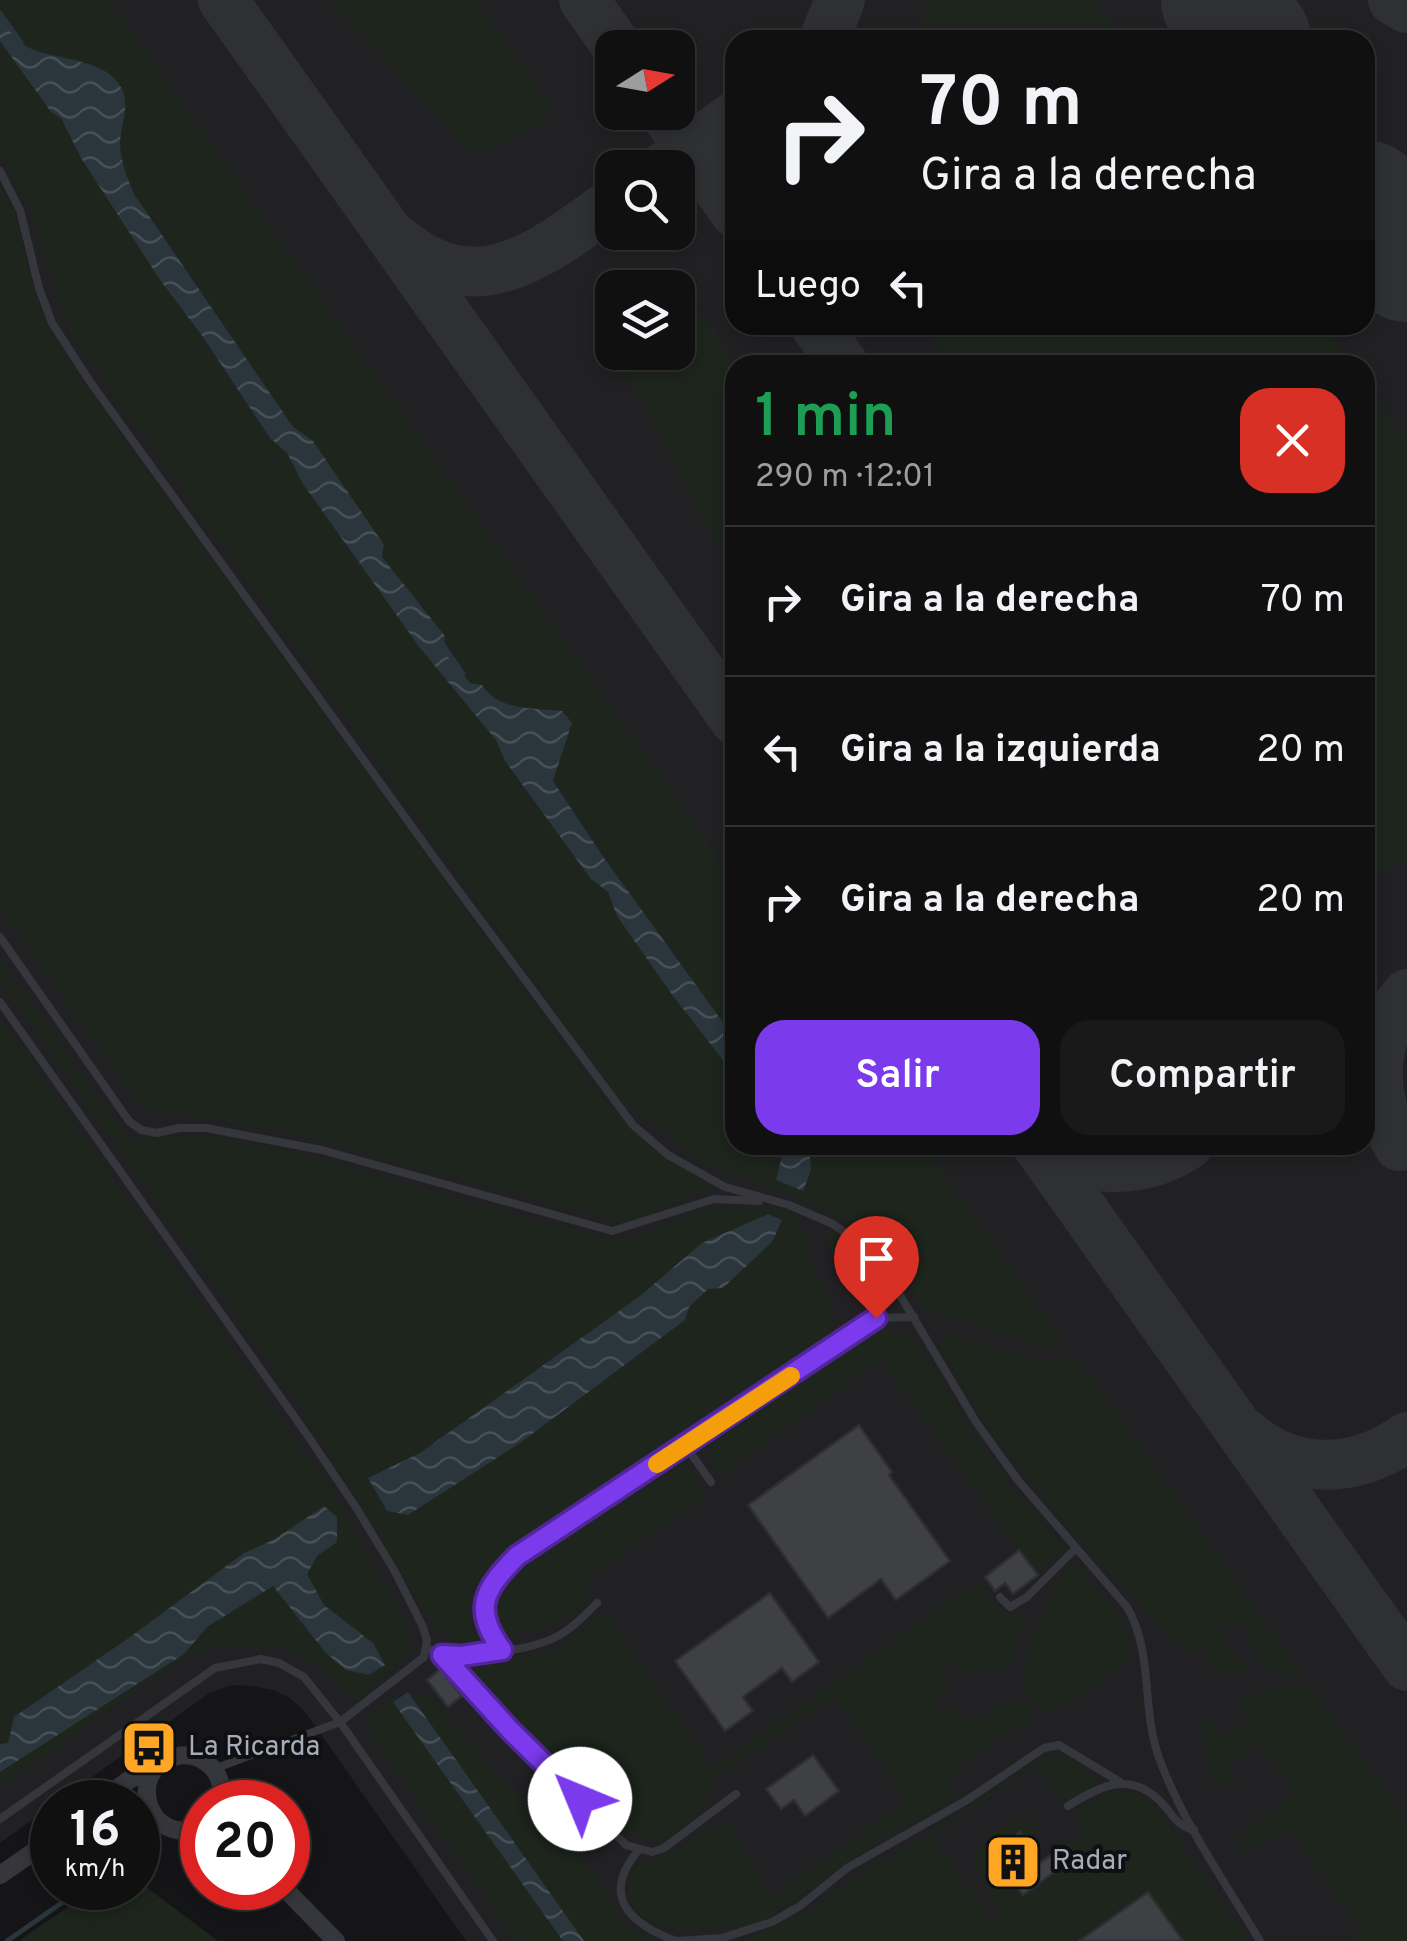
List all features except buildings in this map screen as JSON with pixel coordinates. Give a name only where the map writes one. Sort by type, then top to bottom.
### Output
[{"type":"street","points":[[129,1780],[172,1757],[186,1755],[205,1762],[219,1780]]},
{"type":"street","points":[[157,1767],[148,1783],[150,1810],[161,1823],[180,1831]]},
{"type":"street","points":[[0,1876],[30,1855]]},
{"type":"street","points":[[306,1910],[336,1941]]},
{"type":"lane","points":[[0,171],[20,210],[52,324],[81,368],[633,1126],[668,1156],[725,1187],[788,1205],[834,1224],[876,1255],[976,1422],[1017,1478],[1127,1607],[1143,1645],[1152,1734],[1177,1801],[1260,1941]]},
{"type":"lane","points":[[0,937],[129,1121],[142,1130],[206,1128],[270,1138],[612,1230],[714,1199],[788,1205]]},
{"type":"lane","points":[[0,1002],[326,1463],[394,1570],[422,1624],[428,1648],[424,1657],[340,1722],[214,1769]]},
{"type":"lane","points":[[502,1650],[484,1618],[485,1599],[493,1581],[517,1556],[876,1318],[914,1316]]},
{"type":"lane","points":[[685,1445],[711,1482]]},
{"type":"lane","points":[[1000,1597],[1010,1606],[1027,1597],[1076,1548]]},
{"type":"lane","points":[[442,1655],[461,1656],[552,1640],[598,1603]]},
{"type":"lane","points":[[428,1648],[442,1655],[536,1755],[626,1845],[638,1851],[664,1848],[736,1794]]},
{"type":"lane","points":[[0,1819],[215,1668],[261,1659],[279,1663],[304,1677],[340,1722],[493,1941]]},
{"type":"lane","points":[[638,1851],[623,1868],[620,1890],[625,1910],[651,1932],[676,1941],[722,1938],[772,1922],[800,1906],[847,1868],[967,1800],[1044,1748],[1059,1746],[1120,1782],[1146,1791],[1182,1827],[1194,1830]]},
{"type":"lane","points":[[1068,1806],[1103,1785],[1120,1782]]},
{"type":"shaded area","points":[[0,0],[1407,0],[1407,1941],[466,1941],[306,1713],[290,1698],[273,1690],[232,1685],[208,1694],[88,1780],[30,1780],[30,1822],[0,1843]]},
{"type":"shaded area","points":[[0,0],[109,0],[725,867],[725,1155],[930,1155],[1066,1345],[1042,1348],[924,1309],[885,1255],[857,1229],[807,1202],[698,1160],[613,1091],[70,332],[30,206],[0,155]]},
{"type":"shaded area","points":[[330,0],[476,0],[549,103],[548,119],[488,151],[471,152]]},
{"type":"shaded area","points":[[927,0],[1095,0],[1116,30],[922,30]]},
{"type":"shaded area","points":[[0,185],[16,215],[34,294],[68,362],[598,1093],[652,1145],[716,1185],[640,1219],[620,1222],[276,1130],[141,1108],[0,909]]},
{"type":"shaded area","points":[[695,306],[730,355],[725,355],[725,553],[701,516],[624,370],[695,370]]},
{"type":"shaded area","points":[[929,335],[1331,335],[1345,355],[944,355]]},
{"type":"shaded area","points":[[1375,397],[1407,442],[1407,859],[1375,876]]},
{"type":"shaded area","points":[[0,960],[128,1139],[208,1134],[313,1157],[493,1209],[617,1239],[651,1231],[702,1208],[778,1206],[794,1215],[807,1233],[812,1267],[828,1297],[834,1322],[829,1335],[508,1551],[485,1572],[471,1592],[468,1615],[479,1645],[453,1637],[431,1622],[297,1401],[0,981]]},
{"type":"shaded area","points":[[0,1018],[341,1505],[412,1634],[408,1654],[352,1702],[327,1673],[302,1656],[280,1647],[221,1645],[174,1664],[0,1788]]},
{"type":"shaded area","points":[[826,1228],[867,1256],[899,1296],[847,1284],[835,1267]]},
{"type":"shaded area","points":[[891,1328],[910,1335],[922,1349],[963,1418],[1014,1491],[1064,1548],[1038,1575],[880,1360],[718,1477],[709,1450],[718,1440],[869,1334]]},
{"type":"shaded area","points":[[948,1333],[1028,1357],[1077,1357],[1305,1678],[1292,1678],[1272,1670],[1239,1621],[1219,1628],[1233,1653],[1253,1676],[1215,1671],[1205,1662],[1211,1645],[1190,1653],[1173,1642],[1044,1499],[989,1429],[939,1346],[940,1338]]},
{"type":"shaded area","points":[[686,1462],[706,1497],[583,1582],[592,1595],[573,1613],[544,1627],[507,1636],[493,1607],[496,1595],[507,1582],[553,1547]]},
{"type":"shaded area","points":[[1074,1562],[1113,1609],[1128,1637],[1130,1650],[1118,1669],[1071,1702],[1040,1711],[1025,1686],[1024,1665],[1049,1599]]},
{"type":"shaded area","points":[[980,1580],[997,1606],[1025,1616],[1016,1650],[1000,1673],[980,1670],[961,1677],[952,1661],[943,1662],[949,1689],[934,1704],[939,1711],[951,1706],[962,1713],[968,1724],[1017,1697],[1032,1708],[1032,1720],[963,1765],[946,1785],[951,1799],[934,1813],[894,1832],[753,1928],[684,1929],[655,1923],[633,1905],[631,1872],[633,1867],[679,1848],[719,1822],[728,1822],[764,1887],[777,1894],[906,1800],[834,1696],[725,1774],[718,1775],[704,1804],[683,1827],[657,1839],[642,1838],[626,1832],[467,1671],[503,1659],[554,1650],[580,1635],[603,1610],[713,1767]]},
{"type":"shaded area","points":[[1308,1682],[1407,1821],[1407,1941],[1353,1941],[1361,1933],[1290,1828],[1244,1851],[1237,1838],[1295,1793],[1259,1743],[1225,1768],[1240,1786],[1213,1783],[1199,1723],[1208,1719],[1223,1739],[1249,1722],[1237,1704],[1261,1692]]},
{"type":"shaded area","points":[[408,1692],[428,1695],[591,1871],[624,1925],[654,1941],[517,1941],[365,1728],[382,1705]]},
{"type":"shaded area","points":[[1055,1755],[1094,1776],[1095,1789],[1065,1802],[1036,1763],[933,1838],[991,1920],[1001,1913],[981,1882],[976,1858],[987,1838],[1017,1818],[1039,1829],[1026,1841],[1019,1833],[993,1852],[1024,1895],[1064,1865],[1055,1852],[1085,1831],[1073,1814],[1103,1795],[1124,1792],[1155,1806],[1249,1941],[741,1941],[812,1909],[876,1865],[920,1841],[1039,1758]]},
{"type":"shaded area","points":[[160,1898],[218,1941],[19,1941],[63,1910],[160,1910]]},
{"type":"water","points":[[0,17],[27,47],[94,66],[115,79],[122,89],[125,108],[120,149],[134,194],[293,427],[313,441],[384,545],[382,557],[445,636],[444,650],[470,683],[482,685],[498,700],[562,711],[572,723],[553,781],[725,1025],[725,1064],[617,916],[608,892],[591,879],[505,761],[496,740],[420,648],[303,484],[287,453],[270,438],[160,280],[81,158],[61,118],[51,112],[0,41]]},
{"type":"water","points":[[780,1155],[810,1155],[811,1170],[803,1191],[776,1180]]},
{"type":"water","points":[[768,1214],[782,1220],[772,1242],[723,1288],[708,1289],[689,1307],[685,1320],[520,1443],[408,1515],[387,1511],[368,1478],[420,1453],[640,1296],[702,1243]]},
{"type":"water","points":[[324,1506],[337,1517],[337,1542],[317,1556],[307,1574],[324,1605],[373,1643],[385,1665],[369,1675],[346,1670],[325,1652],[273,1586],[207,1627],[184,1654],[0,1772],[0,1744],[8,1743],[14,1717],[244,1553],[273,1540]]},
{"type":"water","points":[[408,1692],[584,1941],[563,1941],[393,1702]]},
{"type":"waterway","points":[[0,13],[21,43]]},
{"type":"waterway","points":[[441,642],[463,674]]},
{"type":"waterway","points":[[7,1941],[51,1910]]},
{"type":"taxiway","points":[[223,0],[725,706]]},
{"type":"taxiway","points":[[584,0],[605,30]]},
{"type":"taxiway","points":[[828,30],[840,0]]},
{"type":"taxiway","points":[[1393,0],[1407,8]]},
{"type":"taxiway","points":[[687,150],[725,123]]},
{"type":"taxiway","points":[[677,130],[725,198]]},
{"type":"taxiway","points":[[399,241],[428,261],[456,270],[483,271],[536,254],[595,215]]},
{"type":"taxiway","points":[[822,335],[837,355]]},
{"type":"taxiway","points":[[1399,1146],[1383,1108],[1378,1068],[1386,1030],[1407,994]]},
{"type":"taxiway","points":[[1044,1155],[1407,1666]]},
{"type":"taxiway","points":[[1062,1155],[1098,1166],[1117,1167],[1171,1155]]},
{"type":"taxiway","points":[[1246,1434],[1285,1457],[1326,1465],[1367,1458],[1407,1437]]},
{"type":"runway","points":[[1222,0],[1243,30]]},
{"type":"runway","points":[[1375,215],[1407,261]]},
{"type":"slow traffic","points":[[657,1464],[791,1376]]},
{"type":"place","name":"La Ricarda","points":[[149,1748]]},
{"type":"place","name":"Radar","points":[[1013,1862]]},
{"type":"route","points":[[580,1799],[442,1655],[502,1650],[484,1618],[485,1599],[493,1581],[517,1556],[876,1318]]}]
